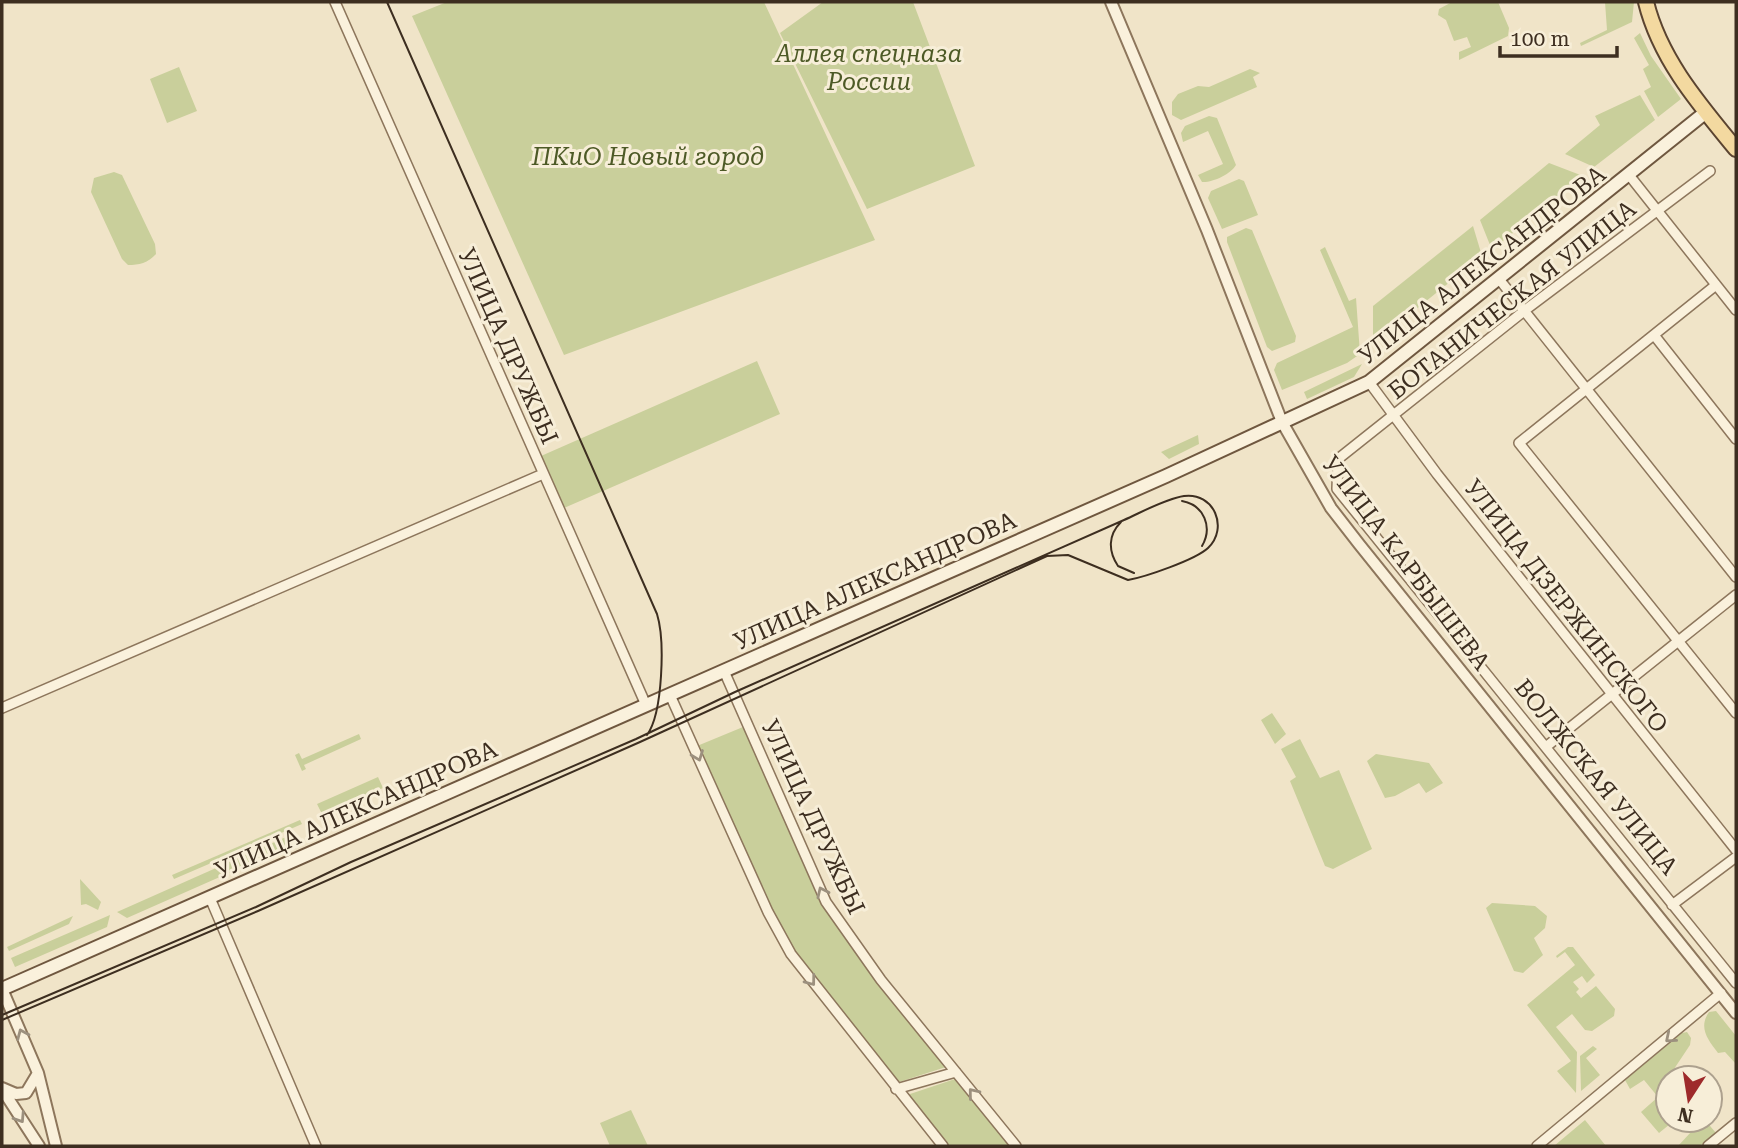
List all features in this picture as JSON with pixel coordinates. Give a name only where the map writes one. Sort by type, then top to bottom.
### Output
[{"type":"main road","points":[[1646,2],[1658,39],[1668,58],[1736,149]]},
{"type":"main road","name":"УЛИЦА АЛЕКСАНДРОВА","points":[[2,989],[670,695],[1369,382],[1706,112]]},
{"type":"street","name":"УЛИЦА ДРУЖБЫ","points":[[335,2],[646,705]]},
{"type":"street","name":"УЛИЦА КАРБЫШЕВА","points":[[1111,2],[1208,230],[1282,422],[1331,508],[1736,1013]]},
{"type":"street","name":"БОТАНИЧЕСКАЯ УЛИЦА","points":[[1338,459],[1524,311],[1710,171]]},
{"type":"street","points":[[1629,175],[1736,310]]},
{"type":"street","points":[[1499,279],[1736,577]]},
{"type":"street","points":[[1716,285],[1519,443],[1736,713]]},
{"type":"street","points":[[1654,335],[1736,439]]},
{"type":"street","name":"УЛИЦА ДЗЕРЖИНСКОГО","points":[[1369,382],[1392,417],[1736,850]]},
{"type":"street","name":"ВОЛЖСКАЯ УЛИЦА","points":[[1338,459],[1336,489],[1547,746],[1736,983]]},
{"type":"street","points":[[2,708],[543,474]]},
{"type":"street","points":[[1547,746],[1736,595]]},
{"type":"street","name":"УЛИЦА ДРУЖБЫ","points":[[724,671],[826,902],[881,979],[1016,1146]]},
{"type":"street","points":[[670,695],[768,912],[791,954],[895,1089],[943,1146]]},
{"type":"street","points":[[1672,905],[1736,857]]},
{"type":"street","points":[[210,898],[316,1146]]},
{"type":"street","points":[[2,989],[38,1073],[55,1146]]},
{"type":"street","points":[[1537,1146],[1721,993]]},
{"type":"street","points":[[895,1089],[956,1072]]},
{"type":"street","points":[[2,1088],[16,1094],[26,1093],[38,1073]]},
{"type":"street","points":[[2,1088],[39,1146]]},
{"type":"street","points":[[1708,1146],[1736,1123]]},
{"type":"green space","name":"ПКиО Новый город","points":[[447,2],[764,2],[875,240],[564,355],[412,16]]},
{"type":"green space","name":"Аллея спецназа России","points":[[823,2],[913,2],[975,166],[867,209],[780,33]]},
{"type":"green space","points":[[1452,2],[1498,2],[1509,28],[1508,36],[1459,60],[1459,52],[1471,47],[1467,37],[1454,41],[1446,20],[1438,15],[1439,9]]},
{"type":"green space","points":[[1605,2],[1634,2],[1632,22],[1581,46],[1580,43],[1607,30]]},
{"type":"green space","points":[[1640,33],[1651,56],[1681,99],[1658,117],[1644,91],[1651,87],[1643,69],[1649,65],[1634,38]]},
{"type":"green space","points":[[179,67],[197,111],[167,123],[150,79]]},
{"type":"green space","points":[[1250,69],[1260,73],[1253,77],[1257,87],[1181,120],[1172,115],[1172,102],[1178,94],[1198,86],[1209,87]]},
{"type":"green space","points":[[1640,95],[1655,120],[1594,167],[1565,154],[1600,125],[1595,116]]},
{"type":"green space","points":[[1209,116],[1217,118],[1236,165],[1221,177],[1202,182],[1198,175],[1223,164],[1208,131],[1183,142],[1181,133],[1185,126]]},
{"type":"green space","points":[[1549,163],[1583,176],[1492,250],[1480,220]]},
{"type":"green space","points":[[114,172],[122,175],[155,244],[156,254],[150,260],[136,265],[128,265],[122,259],[91,192],[94,178]]},
{"type":"green space","points":[[1239,179],[1244,181],[1258,215],[1222,229],[1208,198],[1211,191]]},
{"type":"green space","points":[[1473,226],[1482,256],[1373,344],[1373,306]]},
{"type":"green space","points":[[1246,228],[1252,230],[1296,336],[1295,342],[1272,351],[1267,347],[1227,242],[1227,237]]},
{"type":"green space","points":[[1325,247],[1349,301],[1356,298],[1360,354],[1347,363],[1282,390],[1274,370],[1277,363],[1353,327],[1320,250]]},
{"type":"green space","points":[[757,361],[780,414],[564,508],[541,456]]},
{"type":"green space","points":[[1362,364],[1354,377],[1307,399],[1304,392]]},
{"type":"green space","points":[[1198,435],[1199,444],[1169,459],[1161,452]]},
{"type":"green space","points":[[1272,713],[1286,734],[1275,744],[1261,720]]},
{"type":"green space","points":[[743,727],[822,904],[872,975],[946,1067],[896,1083],[795,952],[771,910],[697,746]]},
{"type":"green space","points":[[359,734],[361,739],[304,765],[306,769],[302,771],[295,755],[299,753],[302,759]]},
{"type":"green space","points":[[1300,739],[1320,778],[1339,770],[1372,849],[1333,869],[1325,866],[1290,781],[1296,777],[1281,749]]},
{"type":"green space","points":[[1376,754],[1429,763],[1443,783],[1426,793],[1419,783],[1395,796],[1385,798],[1367,761]]},
{"type":"green space","points":[[378,777],[383,788],[322,814],[317,804]]},
{"type":"green space","points":[[300,820],[302,824],[174,879],[172,875]]},
{"type":"green space","points":[[295,833],[299,842],[127,918],[117,912]]},
{"type":"green space","points":[[80,879],[101,902],[98,910],[86,904],[81,905]]},
{"type":"green space","points":[[1492,903],[1535,906],[1547,916],[1545,928],[1534,938],[1543,955],[1523,973],[1514,971],[1486,908]]},
{"type":"green space","points":[[110,915],[107,927],[15,967],[11,958]]},
{"type":"green space","points":[[73,916],[69,924],[9,951],[7,947]]},
{"type":"green space","points":[[1568,947],[1573,947],[1595,975],[1587,983],[1582,976],[1573,982],[1579,989],[1576,992],[1581,998],[1596,986],[1615,1009],[1614,1016],[1592,1031],[1585,1030],[1572,1014],[1556,1027],[1577,1052],[1576,1093],[1557,1071],[1571,1061],[1527,1005],[1575,965],[1565,952],[1557,958],[1556,956]]},
{"type":"green space","points":[[1716,1011],[1736,1036],[1736,1064],[1725,1052],[1718,1053],[1704,1029],[1709,1012]]},
{"type":"green space","points":[[1687,1032],[1691,1038],[1690,1045],[1677,1064],[1654,1064],[1654,1092],[1644,1080],[1630,1089],[1625,1080],[1682,1033]]},
{"type":"green space","points":[[1593,1046],[1597,1049],[1586,1058],[1600,1075],[1581,1091],[1580,1056]]},
{"type":"green space","points":[[955,1079],[1009,1146],[949,1146],[907,1095]]},
{"type":"green space","points":[[1654,1101],[1654,1127],[1641,1112]]},
{"type":"green space","points":[[631,1110],[648,1146],[610,1146],[600,1123]]},
{"type":"green space","points":[[1585,1120],[1606,1146],[1554,1146]]},
{"type":"green space","points":[[1689,1134],[1715,1134],[1700,1146],[1678,1146]]},
{"type":"tram line","points":[[387,2],[657,614],[661,641],[661,676],[656,710],[647,735]]},
{"type":"tram line","points":[[2,1015],[256,907],[351,862],[636,739],[735,692],[1161,503],[1184,496],[1195,496],[1210,505],[1215,513],[1218,522],[1214,540],[1202,553],[1181,563],[1128,580],[1068,555],[1047,556],[640,742],[258,911],[2,1020]]},
{"type":"tram line","points":[[1182,501],[1196,507],[1204,518],[1207,532],[1202,546]]},
{"type":"tram line","points":[[1121,522],[1112,538],[1112,555],[1118,566],[1134,573]]}]
